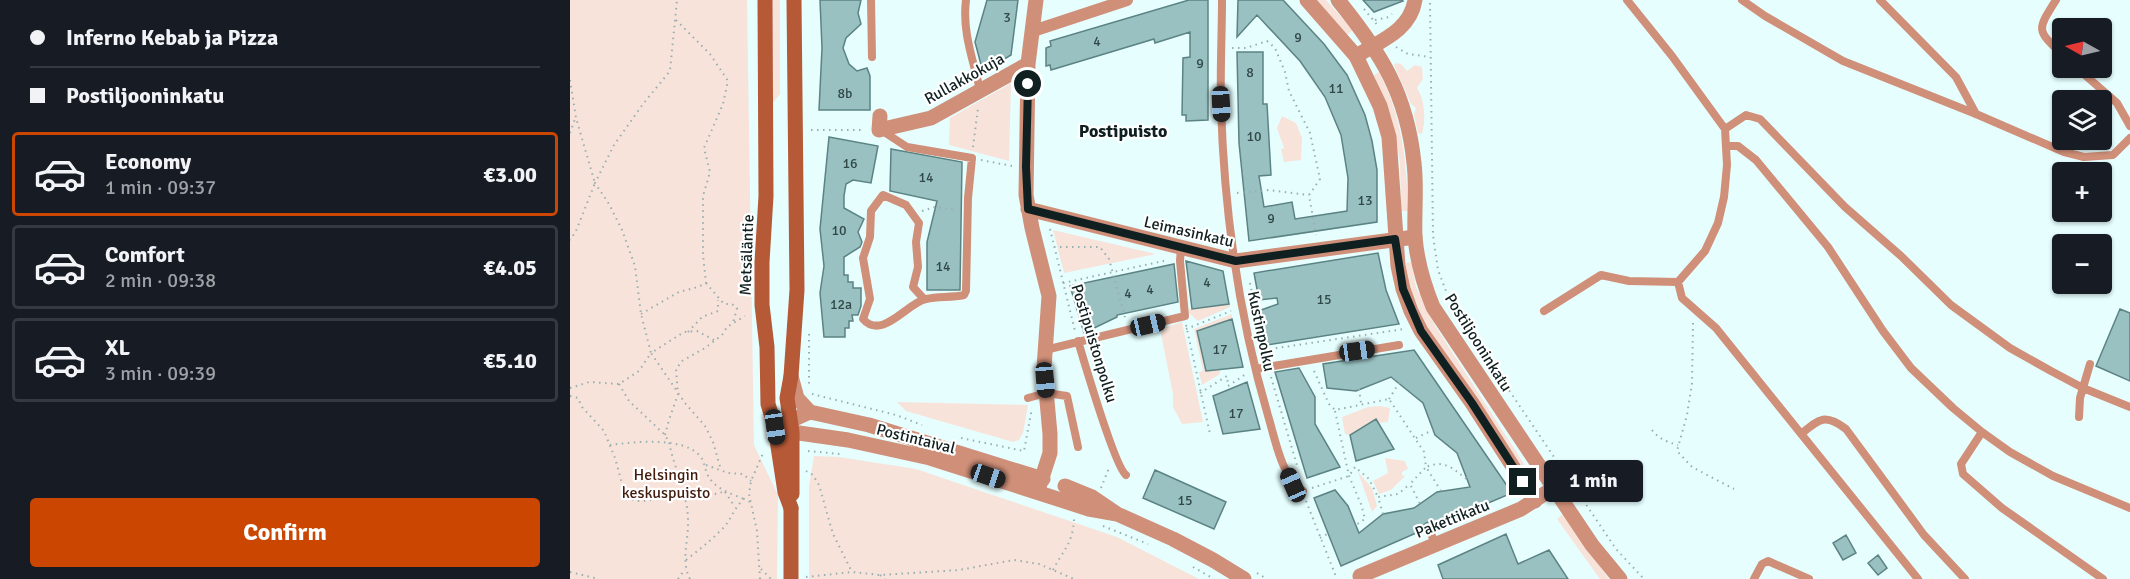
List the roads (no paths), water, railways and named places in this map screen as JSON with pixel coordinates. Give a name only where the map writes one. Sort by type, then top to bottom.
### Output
[{"type":"main road","name":"Metsäläntie","points":[[765,0],[766,196],[762,254],[762,305],[767,347],[767,392],[785,492],[791,508]]},
{"type":"main road","name":"Metsäläntie","points":[[791,579],[793,467],[787,398],[791,376],[797,290],[794,0]]},
{"type":"street","points":[[1036,0],[1028,64],[1026,167],[1028,209],[1049,296],[1045,350],[1036,396],[1050,434],[1050,453],[1040,486]]},
{"type":"street","points":[[1033,31],[1127,0]]},
{"type":"street","points":[[1307,0],[1356,56],[1365,70],[1380,106],[1389,137],[1395,239],[1403,289],[1421,331],[1472,403],[1535,501]]},
{"type":"street","name":"Postiljooninkatu","points":[[1338,0],[1374,45],[1393,80],[1403,106],[1415,165],[1415,237],[1425,288],[1433,307],[1592,545],[1620,579]]},
{"type":"street","points":[[1356,56],[1404,25],[1415,0]]},
{"type":"street","name":"Rullakkokuja","points":[[880,123],[931,118],[1028,64]]},
{"type":"street","name":"Leimasinkatu","points":[[1028,209],[1180,253],[1236,261],[1415,237]]},
{"type":"street","points":[[791,376],[797,398],[810,412],[791,426]]},
{"type":"street","name":"Postintaival","points":[[810,412],[868,425],[1040,486],[1089,510],[1117,514]]},
{"type":"street","name":"Postintaival","points":[[775,427],[791,426],[1040,486],[1065,486],[1092,497],[1117,514],[1214,560],[1244,579]]},
{"type":"street","name":"Pakettikatu","points":[[1360,576],[1521,509],[1555,487]]},
{"type":"lane","points":[[871,0],[872,57]]},
{"type":"lane","points":[[966,0],[964,13],[968,46],[980,90]]},
{"type":"lane","name":"Kustinpolku","points":[[1222,0],[1221,104],[1226,194],[1243,309],[1263,399],[1283,463],[1293,485],[1303,491]]},
{"type":"lane","points":[[1627,0],[1672,56],[1725,129],[1726,181],[1718,223],[1705,250],[1678,282]]},
{"type":"lane","points":[[1742,0],[1765,16],[1843,61],[2064,152],[2084,157],[2113,155],[2130,138]]},
{"type":"lane","points":[[1880,0],[1956,77],[1976,114]]},
{"type":"lane","points":[[2052,44],[2041,29],[2042,21],[2056,0]]},
{"type":"lane","points":[[2089,78],[2117,104],[2130,126]]},
{"type":"lane","points":[[1725,129],[1746,115],[1760,119],[1845,207],[1901,256],[1951,305],[2010,348],[2083,388],[2130,407]]},
{"type":"lane","points":[[880,123],[907,147],[972,158],[964,295],[924,299],[886,323],[875,326],[866,323],[863,320],[870,299],[863,258],[870,237],[871,211],[883,195],[906,204],[919,223],[916,242],[918,267],[913,287],[924,299]]},
{"type":"lane","points":[[1727,146],[1738,146],[1756,160],[1828,247],[1883,331],[1911,368],[1953,408],[2010,452],[2053,476],[2130,508]]},
{"type":"lane","points":[[1045,350],[1185,316],[1180,253]]},
{"type":"lane","points":[[1544,311],[1601,275],[1629,281],[1678,282]]},
{"type":"lane","points":[[1678,282],[1682,298],[1716,328],[1918,579]]},
{"type":"lane","name":"Postipuistonpolku","points":[[1078,341],[1115,453],[1122,472],[1126,475]]},
{"type":"lane","points":[[1256,369],[1399,345]]},
{"type":"lane","points":[[2079,417],[2083,388],[2090,363]]},
{"type":"lane","points":[[1036,396],[1067,396],[1078,447]]},
{"type":"lane","points":[[1801,434],[1823,419],[1834,420],[1846,429],[1924,535],[1965,579]]},
{"type":"lane","points":[[1982,432],[1961,464],[1963,474],[2002,508],[2103,579]]},
{"type":"lane","points":[[1429,528],[1435,544]]},
{"type":"lane","points":[[1754,579],[1762,564],[1768,561],[1809,579]]},
{"type":"district","name":"Postipuisto","points":[[1123,131]]},
{"type":"park label","name":"Helsingin keskuspuisto","points":[[666,483]]}]
